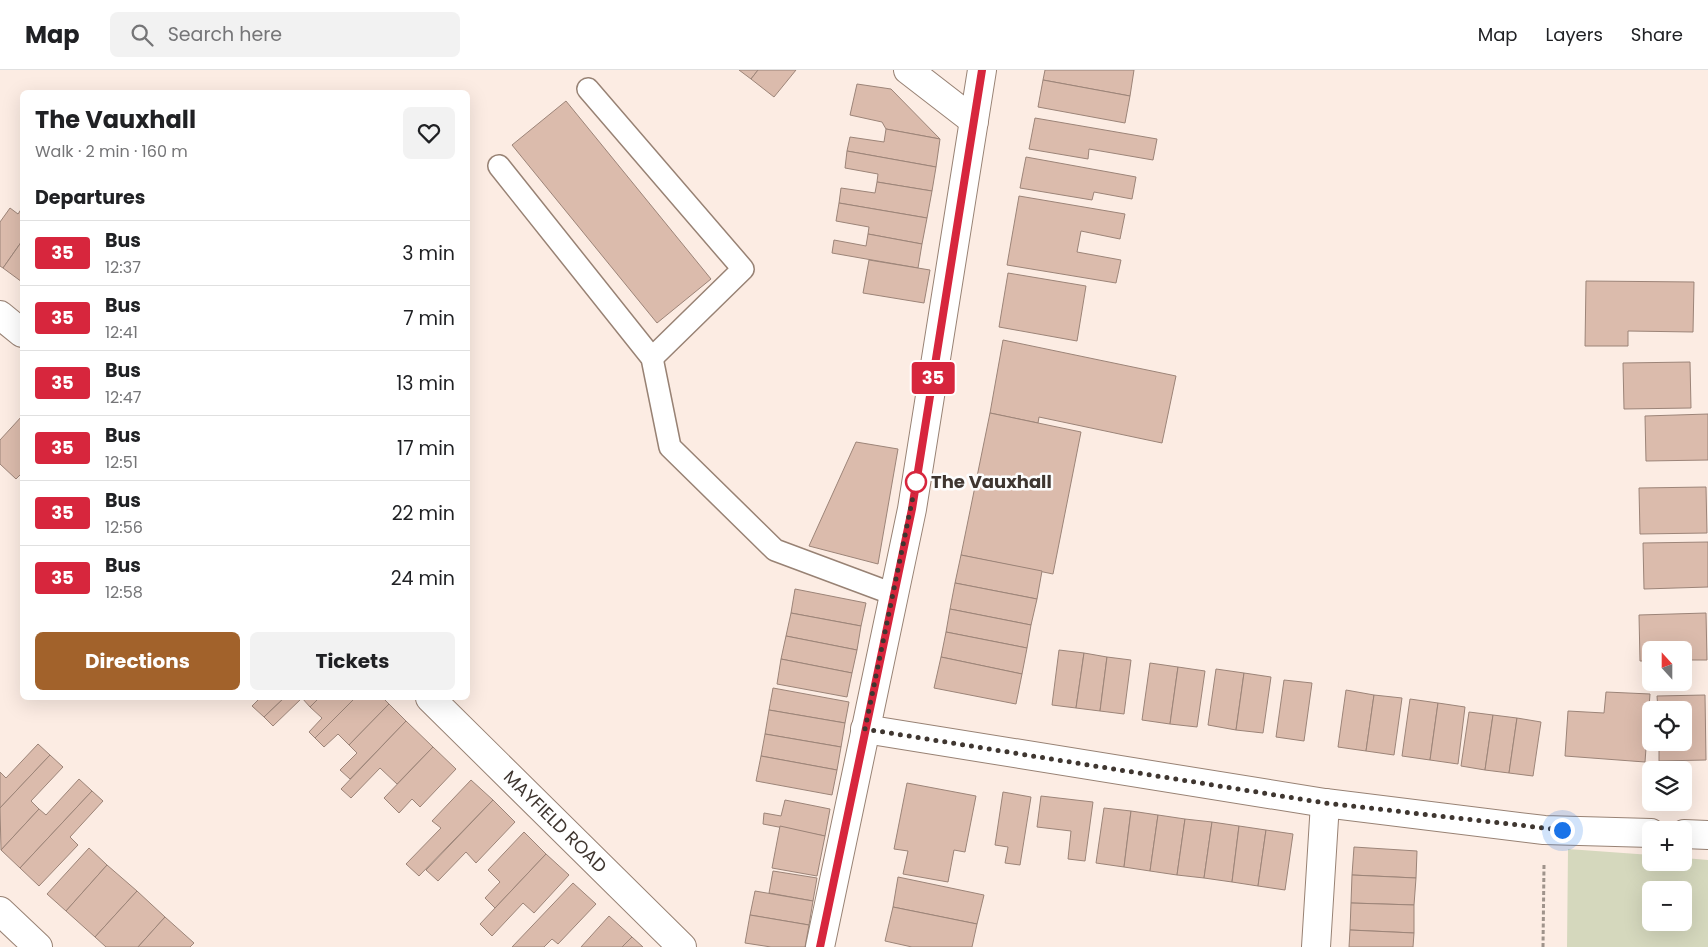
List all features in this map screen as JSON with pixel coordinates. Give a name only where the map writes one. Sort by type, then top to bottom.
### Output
[{"type":"street","points":[[908,70],[974,121]]},
{"type":"street","points":[[820,947],[912,509],[982,70]]},
{"type":"street","points":[[0,315],[20,330]]},
{"type":"street","name":"MAYFIELD ROAD","points":[[432,700],[682,947]]},
{"type":"street","points":[[865,729],[1325,803],[1544,830],[1642,833]]},
{"type":"street","points":[[1316,947],[1325,803]]},
{"type":"street","points":[[1692,834],[1708,835]]},
{"type":"street","points":[[0,911],[38,947]]},
{"type":"lane","points":[[588,89],[743,269],[652,358]]},
{"type":"lane","points":[[499,166],[652,358],[670,447],[774,550],[894,594]]},
{"type":"path","points":[[1543,947],[1544,830]]},
{"type":"green space","points":[[1568,849],[1642,854],[1642,871],[1692,871],[1692,859],[1708,860],[1708,947],[1567,947]]},
{"type":"building","points":[[739,70],[758,70],[751,79]]},
{"type":"building","points":[[758,70],[796,70],[774,97],[751,79]]},
{"type":"building","points":[[1045,70],[1134,70],[1130,96],[1043,80]]},
{"type":"building","points":[[1043,80],[1130,96],[1125,123],[1038,107]]},
{"type":"building","points":[[857,84],[891,89],[940,139],[886,129],[882,122],[850,115]]},
{"type":"building","points":[[566,101],[711,279],[657,323],[512,145]]},
{"type":"building","points":[[1035,118],[1157,139],[1153,160],[1089,149],[1088,159],[1029,149]]},
{"type":"building","points":[[886,129],[940,139],[936,167],[847,151],[850,137],[884,142]]},
{"type":"building","points":[[847,151],[936,167],[932,191],[877,182],[878,174],[845,168]]},
{"type":"building","points":[[1026,157],[1136,177],[1132,199],[1094,192],[1092,200],[1020,188]]},
{"type":"building","points":[[877,182],[932,191],[927,218],[839,203],[841,188],[875,193]]},
{"type":"building","points":[[1019,196],[1125,214],[1120,239],[1081,231],[1077,252],[1121,260],[1116,283],[1007,265]]},
{"type":"building","points":[[839,203],[927,218],[922,244],[868,234],[869,227],[836,221]]},
{"type":"building","points":[[10,208],[18,214],[20,211],[20,244],[3,268],[0,266],[0,222]]},
{"type":"building","points":[[868,234],[922,244],[918,268],[832,253],[834,240],[866,246]]},
{"type":"building","points":[[20,244],[20,281],[3,268]]},
{"type":"building","points":[[869,260],[930,270],[924,303],[863,293]]},
{"type":"building","points":[[1008,273],[1086,286],[1077,341],[999,327]]},
{"type":"building","points":[[1586,281],[1694,282],[1693,332],[1628,331],[1628,346],[1585,346]]},
{"type":"building","points":[[1003,340],[1176,376],[1162,443],[1039,417],[1038,423],[990,413]]},
{"type":"building","points":[[1690,362],[1691,408],[1624,409],[1623,363]]},
{"type":"building","points":[[990,413],[1081,432],[1053,574],[961,555]]},
{"type":"building","points":[[1708,414],[1708,460],[1646,461],[1645,416]]},
{"type":"building","points":[[20,418],[20,475],[16,479],[0,464],[0,440]]},
{"type":"building","points":[[856,442],[898,449],[878,564],[809,546]]},
{"type":"building","points":[[1706,487],[1707,533],[1640,534],[1639,488]]},
{"type":"building","points":[[1708,542],[1708,587],[1644,589],[1643,543]]},
{"type":"building","points":[[961,555],[1042,571],[1037,599],[955,583]]},
{"type":"building","points":[[955,583],[1037,599],[1031,625],[950,609]]},
{"type":"building","points":[[795,589],[866,603],[861,626],[791,613]]},
{"type":"building","points":[[950,609],[1031,625],[1027,648],[946,632]]},
{"type":"building","points":[[791,613],[861,626],[857,650],[786,636]]},
{"type":"building","points":[[1706,613],[1707,660],[1692,660],[1692,641],[1642,641],[1642,661],[1640,661],[1639,615]]},
{"type":"building","points":[[946,632],[1027,648],[1022,674],[941,657]]},
{"type":"building","points":[[786,636],[857,650],[852,673],[781,659]]},
{"type":"building","points":[[1059,650],[1084,653],[1076,708],[1052,705]]},
{"type":"building","points":[[1084,653],[1107,657],[1100,711],[1076,708]]},
{"type":"building","points":[[941,657],[1022,674],[1016,704],[934,688]]},
{"type":"building","points":[[1107,657],[1131,660],[1124,714],[1100,711]]},
{"type":"building","points":[[781,659],[852,673],[847,697],[777,684]]},
{"type":"building","points":[[1150,663],[1178,667],[1170,724],[1142,720]]},
{"type":"building","points":[[1178,667],[1205,671],[1197,727],[1170,724]]},
{"type":"building","points":[[1216,669],[1244,673],[1236,730],[1208,725]]},
{"type":"building","points":[[1244,673],[1271,677],[1263,733],[1236,730]]},
{"type":"building","points":[[1284,680],[1312,683],[1304,741],[1276,737]]},
{"type":"building","points":[[773,688],[849,702],[845,723],[769,710]]},
{"type":"building","points":[[1346,690],[1374,695],[1366,751],[1338,747]]},
{"type":"building","points":[[1606,692],[1650,694],[1649,701],[1642,701],[1642,751],[1646,751],[1645,761],[1565,756],[1568,711],[1604,713]]},
{"type":"building","points":[[1374,695],[1402,698],[1394,755],[1366,751]]},
{"type":"building","points":[[1705,695],[1706,760],[1659,761],[1659,751],[1692,751],[1692,701],[1657,701],[1657,696]]},
{"type":"building","points":[[1410,699],[1438,703],[1430,760],[1402,756]]},
{"type":"building","points":[[258,700],[282,700],[264,717],[252,706]]},
{"type":"building","points":[[282,700],[300,700],[273,726],[264,717]]},
{"type":"building","points":[[304,700],[317,700],[310,707]]},
{"type":"building","points":[[317,700],[353,700],[315,738],[309,732],[322,718],[310,707]]},
{"type":"building","points":[[353,700],[385,700],[389,704],[349,745],[338,734],[324,747],[315,738]]},
{"type":"building","points":[[1438,703],[1465,707],[1458,764],[1430,760]]},
{"type":"building","points":[[389,704],[406,721],[350,779],[340,770],[357,753],[349,745]]},
{"type":"building","points":[[769,710],[845,723],[841,747],[765,734]]},
{"type":"building","points":[[1469,712],[1493,715],[1485,770],[1461,766]]},
{"type":"building","points":[[1493,715],[1517,718],[1509,773],[1485,770]]},
{"type":"building","points":[[1517,718],[1541,722],[1533,776],[1509,773]]},
{"type":"building","points":[[406,721],[433,747],[397,784],[380,768],[351,798],[341,789]]},
{"type":"building","points":[[765,734],[841,747],[837,770],[761,756]]},
{"type":"building","points":[[38,744],[50,755],[0,808],[0,772],[6,778]]},
{"type":"building","points":[[433,747],[456,769],[420,807],[412,799],[399,813],[384,798]]},
{"type":"building","points":[[50,755],[63,767],[31,801],[39,809],[1,850],[0,808]]},
{"type":"building","points":[[761,756],[837,770],[832,795],[756,781]]},
{"type":"building","points":[[79,779],[92,791],[20,868],[1,850],[39,809],[46,815]]},
{"type":"building","points":[[471,780],[493,800],[419,876],[406,864],[441,828],[432,821]]},
{"type":"building","points":[[907,783],[976,796],[965,852],[954,850],[948,882],[903,874],[908,851],[894,849]]},
{"type":"building","points":[[92,791],[103,801],[70,837],[78,845],[39,886],[20,868]]},
{"type":"building","points":[[1003,792],[1031,797],[1020,865],[1005,863],[1008,847],[995,845]]},
{"type":"building","points":[[1041,796],[1093,802],[1085,861],[1068,859],[1071,831],[1037,827]]},
{"type":"building","points":[[493,800],[515,822],[476,863],[466,852],[438,881],[426,870]]},
{"type":"building","points":[[785,800],[830,809],[825,836],[763,824],[764,813],[781,816]]},
{"type":"building","points":[[1104,808],[1131,811],[1124,867],[1096,863]]},
{"type":"building","points":[[1131,811],[1158,815],[1150,871],[1124,867]]},
{"type":"building","points":[[1158,815],[1185,819],[1177,875],[1150,871]]},
{"type":"building","points":[[1185,819],[1212,822],[1204,878],[1177,875]]},
{"type":"building","points":[[1212,822],[1239,826],[1232,882],[1204,878]]},
{"type":"building","points":[[780,826],[825,836],[817,876],[772,868]]},
{"type":"building","points":[[1239,826],[1266,830],[1258,886],[1232,882]]},
{"type":"building","points":[[1266,830],[1293,834],[1285,890],[1258,886]]},
{"type":"building","points":[[524,832],[546,854],[495,908],[485,898],[500,882],[488,870]]},
{"type":"building","points":[[1354,847],[1417,851],[1416,878],[1352,875]]},
{"type":"building","points":[[89,848],[107,865],[66,911],[47,894]]},
{"type":"building","points":[[546,854],[569,875],[534,913],[523,903],[492,936],[480,924]]},
{"type":"building","points":[[107,865],[137,891],[95,937],[66,911]]},
{"type":"building","points":[[773,871],[817,878],[813,901],[769,893]]},
{"type":"building","points":[[1352,875],[1416,878],[1414,905],[1351,903]]},
{"type":"building","points":[[898,877],[984,895],[977,924],[893,907]]},
{"type":"building","points":[[573,883],[596,904],[558,944],[552,939],[544,947],[512,947]]},
{"type":"building","points":[[137,891],[165,917],[138,947],[106,947],[95,937]]},
{"type":"building","points":[[755,891],[813,901],[809,925],[750,915]]},
{"type":"building","points":[[1351,903],[1414,905],[1414,933],[1350,930]]},
{"type":"building","points":[[893,907],[977,924],[972,947],[912,947],[885,941]]},
{"type":"building","points":[[750,915],[809,925],[805,947],[771,947],[745,943]]},
{"type":"building","points":[[609,916],[632,937],[622,947],[581,947]]},
{"type":"building","points":[[165,917],[194,943],[190,947],[138,947]]},
{"type":"building","points":[[1350,930],[1414,933],[1413,947],[1349,947]]},
{"type":"building","points":[[632,937],[643,947],[622,947]]},
{"type":"bus line","name":"35","points":[[820,947],[912,509],[982,70]]},
{"type":"place","name":"The Vauxhall","points":[[916,482]]},
{"type":"route","points":[[916,482],[912,509],[865,729],[1325,803],[1544,830],[1562,830]]}]
